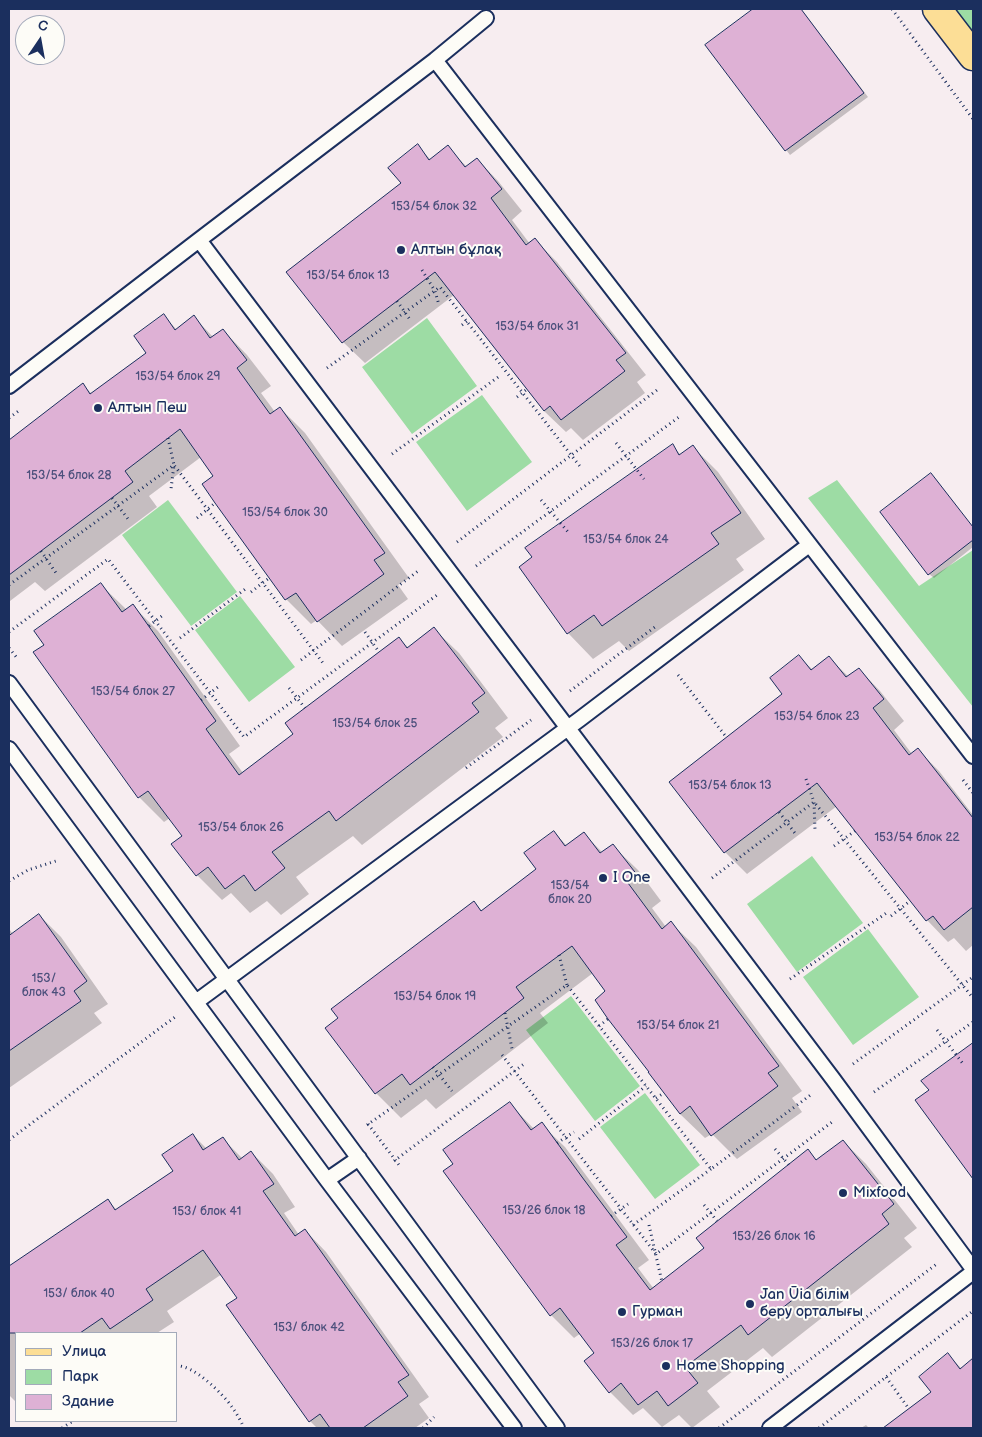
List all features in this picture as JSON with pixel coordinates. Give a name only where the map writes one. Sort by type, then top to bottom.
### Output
[{"type":"main road","points":[[938,9],[973,56]]},
{"type":"lane","points":[[9,386],[435,60],[486,18]]},
{"type":"lane","points":[[435,60],[973,756]]},
{"type":"lane","points":[[199,240],[854,1106],[973,1270],[770,1428]]},
{"type":"lane","points":[[196,1002],[568,728],[809,545]]},
{"type":"lane","points":[[9,684],[557,1428]]},
{"type":"lane","points":[[9,749],[327,1180],[514,1428]]},
{"type":"lane","points":[[327,1180],[359,1158]]},
{"type":"path","points":[[892,9],[973,119]]},
{"type":"path","points":[[422,270],[435,291],[439,305]]},
{"type":"path","points":[[306,382],[440,287],[469,320],[582,469]]},
{"type":"path","points":[[397,301],[411,322]]},
{"type":"path","points":[[462,325],[469,320]]},
{"type":"path","points":[[301,660],[677,374]]},
{"type":"path","points":[[372,469],[501,375]]},
{"type":"path","points":[[517,397],[524,391]]},
{"type":"path","points":[[9,632],[108,559],[244,737],[699,402]]},
{"type":"path","points":[[9,418],[24,407]]},
{"type":"path","points":[[168,438],[174,465],[171,489]]},
{"type":"path","points":[[616,443],[644,479]]},
{"type":"path","points":[[9,585],[174,465]]},
{"type":"path","points":[[174,465],[323,662]]},
{"type":"path","points":[[112,498],[128,519]]},
{"type":"path","points":[[541,500],[568,532]]},
{"type":"path","points":[[197,518],[215,503]]},
{"type":"path","points":[[41,551],[56,573]]},
{"type":"path","points":[[251,592],[269,578]]},
{"type":"path","points":[[180,638],[248,587]]},
{"type":"path","points":[[149,626],[163,615]]},
{"type":"path","points":[[460,773],[658,625]]},
{"type":"path","points":[[365,632],[379,652]]},
{"type":"path","points":[[675,672],[727,738]]},
{"type":"path","points":[[201,700],[218,687]]},
{"type":"path","points":[[289,688],[305,708]]},
{"type":"path","points":[[806,779],[814,802],[815,830]]},
{"type":"path","points":[[692,893],[814,802]]},
{"type":"path","points":[[814,802],[973,998]]},
{"type":"path","points":[[779,812],[797,836]]},
{"type":"path","points":[[834,846],[855,831]]},
{"type":"path","points":[[9,881],[28,870],[58,860],[78,843]]},
{"type":"path","points":[[768,994],[910,901]]},
{"type":"path","points":[[559,955],[567,985],[711,1169]]},
{"type":"path","points":[[633,1225],[973,977]]},
{"type":"path","points":[[346,1140],[567,985]]},
{"type":"path","points":[[9,1140],[196,1002]]},
{"type":"path","points":[[505,1013],[512,1049]]},
{"type":"path","points":[[599,1026],[608,1019]]},
{"type":"path","points":[[656,1254],[854,1106],[973,1022]]},
{"type":"path","points":[[937,1030],[964,1065]]},
{"type":"path","points":[[502,1055],[656,1254]]},
{"type":"path","points":[[373,1177],[524,1064]]},
{"type":"path","points":[[433,1067],[452,1091]]},
{"type":"path","points":[[579,1138],[646,1086]]},
{"type":"path","points":[[656,1098],[664,1093]]},
{"type":"path","points":[[557,1143],[574,1132]]},
{"type":"path","points":[[775,1149],[788,1165]]},
{"type":"path","points":[[611,1216],[628,1204]]},
{"type":"path","points":[[704,1204],[717,1221]]},
{"type":"path","points":[[649,1225],[662,1282]]},
{"type":"path","points":[[719,1428],[958,1247]]},
{"type":"path","points":[[819,1428],[973,1311]]},
{"type":"path","points":[[868,1353],[909,1409]]},
{"type":"path","points":[[178,1366],[196,1371],[213,1386],[232,1406],[244,1428]]},
{"type":"path","points":[[423,1428],[434,1417]]},
{"type":"green space","points":[[947,9],[973,9],[973,43]]},
{"type":"green space","points":[[427,318],[477,386],[412,434],[362,367]]},
{"type":"green space","points":[[482,395],[532,462],[467,511],[416,442]]},
{"type":"green space","points":[[837,480],[919,586],[973,550],[973,707],[808,498]]},
{"type":"green space","points":[[168,500],[237,592],[191,626],[122,535]]},
{"type":"green space","points":[[240,596],[295,667],[249,702],[195,630]]},
{"type":"green space","points":[[812,856],[863,923],[797,972],[747,904]]},
{"type":"green space","points":[[868,929],[919,997],[853,1045],[803,977]]},
{"type":"green space","points":[[571,996],[640,1086],[595,1121],[526,1030]]},
{"type":"green space","points":[[645,1093],[700,1165],[655,1199],[600,1127]]},
{"type":"building","points":[[753,9],[801,9],[864,93],[785,151],[705,45]]},
{"type":"building","points":[[418,144],[429,160],[448,145],[465,167],[477,158],[502,189],[491,198],[526,245],[535,238],[626,353],[616,360],[625,371],[561,420],[550,406],[544,411],[435,272],[342,343],[286,272],[401,183],[388,168]]},
{"type":"building","points":[[164,314],[175,330],[194,315],[210,338],[223,329],[247,360],[237,368],[270,414],[280,407],[385,553],[374,560],[384,574],[317,622],[296,593],[285,600],[215,503],[202,484],[213,476],[180,429],[125,471],[133,482],[9,575],[9,440],[83,383],[90,394],[146,353],[134,336]]},
{"type":"building","points":[[673,444],[679,455],[693,445],[741,513],[711,533],[719,544],[602,626],[594,615],[567,634],[519,567],[532,557],[525,548]]},
{"type":"building","points":[[931,473],[973,527],[973,540],[928,575],[880,512]]},
{"type":"building","points":[[101,583],[122,612],[133,604],[216,721],[206,729],[239,775],[293,734],[285,723],[399,637],[407,648],[434,627],[485,693],[472,703],[479,712],[336,821],[329,811],[272,852],[285,868],[255,891],[244,875],[225,889],[208,867],[196,876],[171,844],[182,836],[148,791],[138,798],[33,652],[44,645],[34,631]]},
{"type":"building","points":[[799,655],[811,670],[829,656],[846,677],[859,668],[884,699],[873,708],[909,755],[918,748],[973,818],[973,907],[944,930],[933,916],[926,921],[817,783],[724,853],[669,782],[782,694],[770,678]]},
{"type":"building","points":[[554,831],[565,846],[584,832],[600,853],[613,844],[638,876],[628,883],[662,929],[671,921],[779,1066],[768,1073],[778,1086],[711,1136],[690,1106],[680,1114],[608,1019],[595,1000],[605,991],[572,946],[516,987],[524,998],[410,1085],[402,1074],[375,1094],[325,1028],[338,1018],[331,1009],[474,901],[481,911],[536,869],[524,853]]},
{"type":"building","points":[[39,914],[87,981],[74,991],[81,1001],[9,1051],[9,936]]},
{"type":"building","points":[[973,1043],[973,1179],[915,1100],[929,1090],[921,1081]]},
{"type":"building","points":[[510,1102],[531,1130],[542,1122],[627,1237],[616,1245],[650,1290],[704,1248],[696,1238],[808,1149],[816,1160],[843,1140],[894,1204],[882,1214],[889,1224],[748,1335],[741,1325],[685,1367],[698,1383],[668,1406],[657,1391],[638,1405],[621,1383],[609,1393],[584,1361],[594,1353],[560,1308],[550,1316],[443,1171],[453,1164],[443,1150]]},
{"type":"building","points":[[193,1134],[203,1150],[223,1137],[239,1160],[251,1151],[274,1184],[263,1191],[295,1236],[305,1229],[409,1375],[398,1382],[408,1396],[363,1428],[330,1428],[320,1414],[309,1422],[226,1305],[237,1298],[203,1250],[146,1289],[153,1300],[110,1329],[102,1318],[81,1332],[9,1333],[9,1266],[108,1199],[115,1210],[173,1171],[162,1155]]},
{"type":"building","points":[[948,1353],[960,1369],[973,1358],[973,1428],[883,1428],[931,1392],[919,1377]]},
{"type":"place","name":"Алтын бұлақ","points":[[401,250]]},
{"type":"place","name":"Алтын Пеш","points":[[98,408]]},
{"type":"place","name":"I One","points":[[603,878]]},
{"type":"place","name":"Mixfood","points":[[843,1193]]},
{"type":"place","name":"Jan Ūia білім беру орталығы","points":[[750,1304]]},
{"type":"place","name":"Гурман","points":[[622,1312]]},
{"type":"place","name":"Home Shopping","points":[[666,1366]]}]
